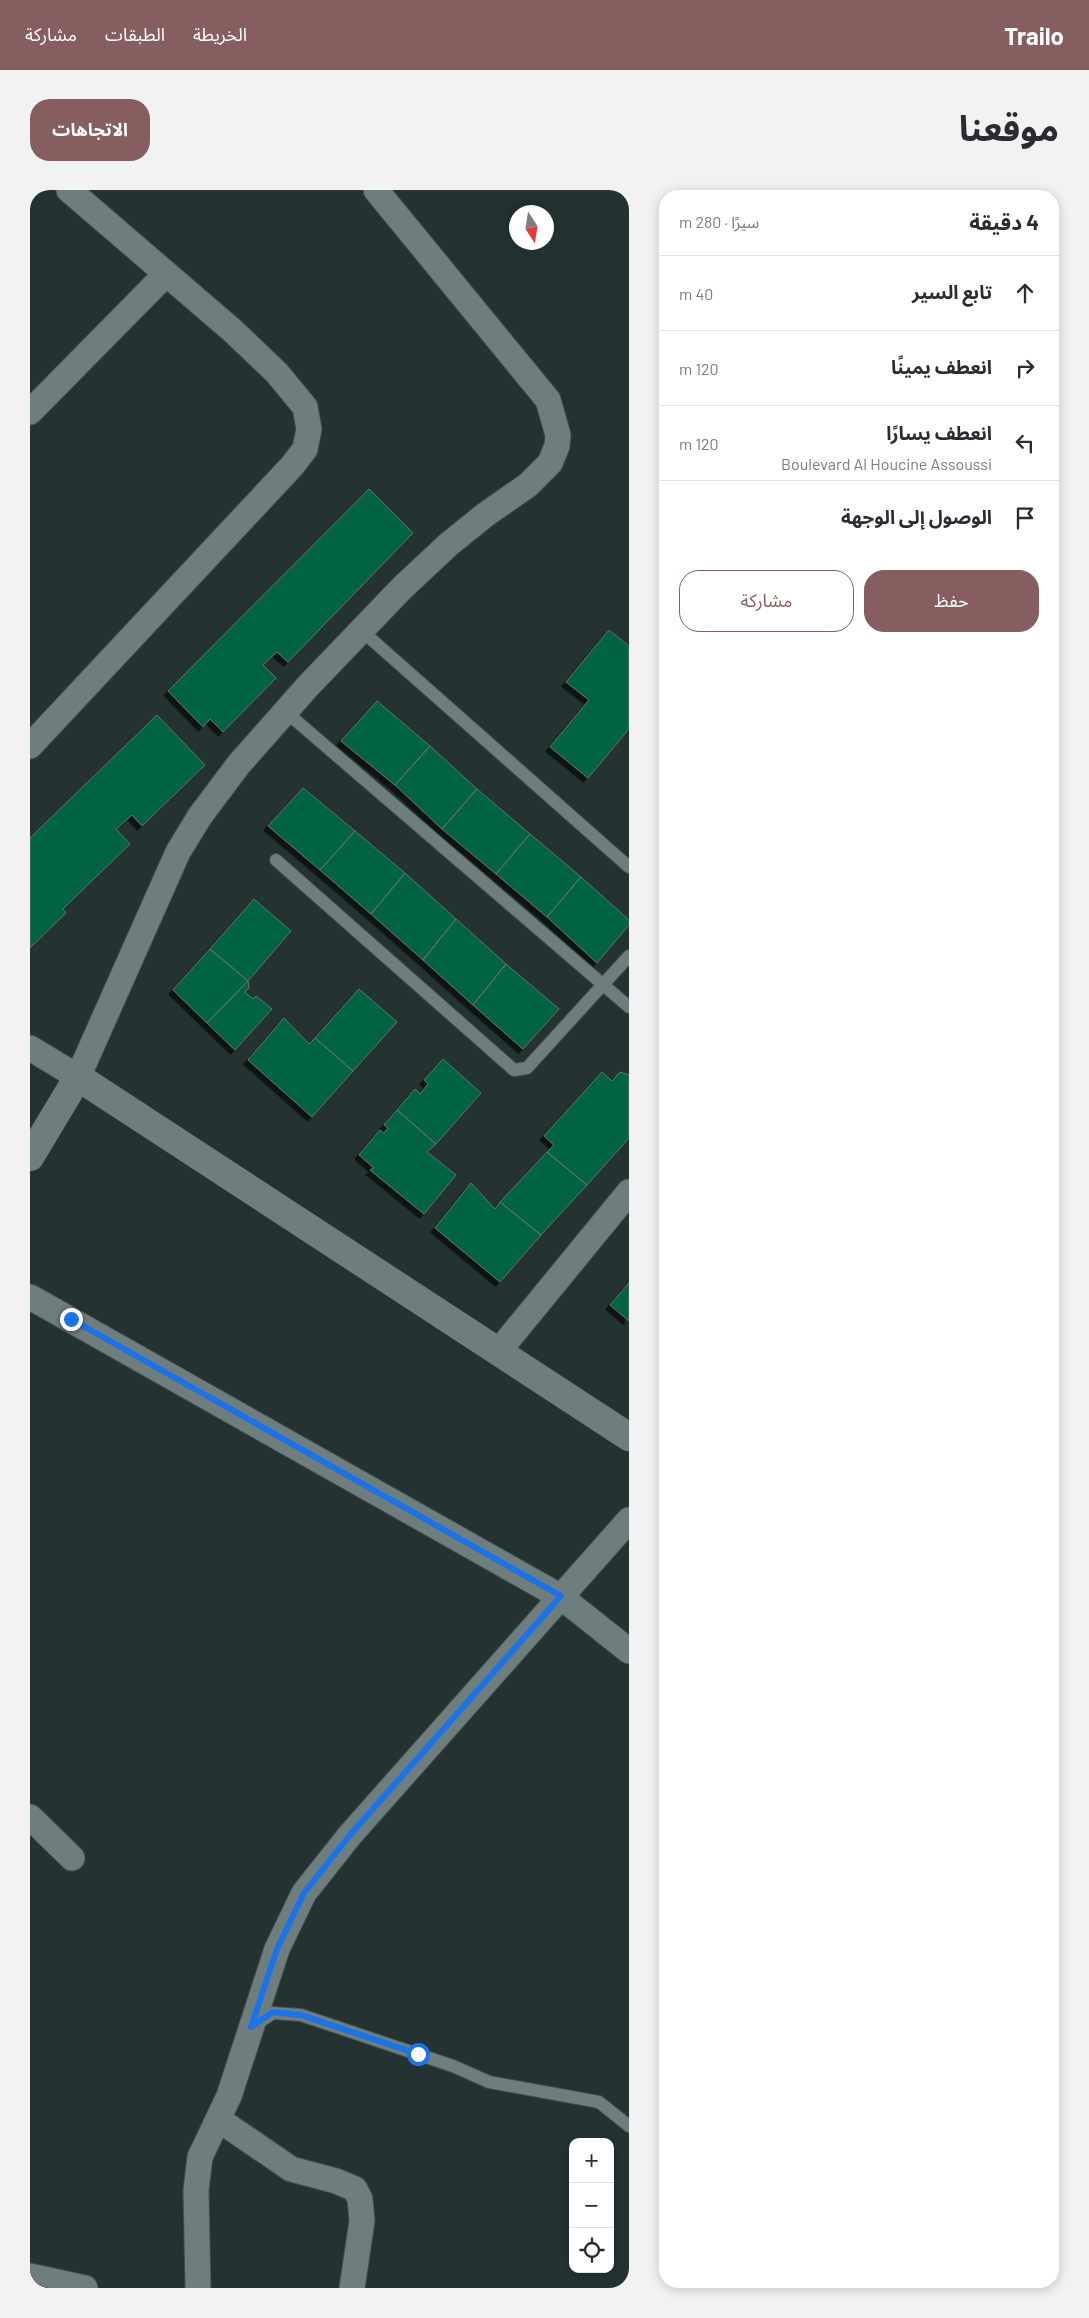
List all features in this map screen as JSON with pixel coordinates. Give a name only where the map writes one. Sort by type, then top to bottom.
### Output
[{"type":"street","points":[[30,746],[286,473],[304,448],[309,429],[305,408],[277,373],[246,343],[69,190]]},
{"type":"street","points":[[30,1157],[78,1077],[178,852],[200,816],[239,764],[402,588],[449,544],[484,515],[528,486],[550,463],[557,446],[558,435],[548,400],[376,190]]},
{"type":"street","points":[[30,412],[166,274]]},
{"type":"street","points":[[30,1048],[78,1077],[629,1437]]},
{"type":"street","points":[[498,1352],[629,1192]]},
{"type":"street","points":[[30,1297],[561,1596],[629,1651]]},
{"type":"street","points":[[198,2288],[196,2190],[200,2157],[230,2096],[277,1949],[304,1893],[350,1835],[629,1520]]},
{"type":"street","points":[[30,1817],[72,1858]]},
{"type":"street","points":[[218,2119],[291,2169],[336,2181],[355,2189],[360,2199],[362,2220],[352,2288]]},
{"type":"street","points":[[30,2276],[84,2288]]},
{"type":"lane","points":[[362,631],[629,867]]},
{"type":"lane","points":[[286,712],[629,1007]]},
{"type":"lane","points":[[276,860],[514,1070],[527,1068],[605,985],[629,956]]},
{"type":"lane","points":[[251,2027],[273,2012],[301,2015],[453,2066],[489,2082],[599,2102],[629,2126]]},
{"type":"building","points":[[369,489],[413,533],[288,662],[277,652],[263,665],[276,678],[223,732],[210,719],[203,727],[168,691]]},
{"type":"building","points":[[609,630],[629,646],[629,729],[588,778],[550,747],[589,700],[566,682]]},
{"type":"building","points":[[377,701],[430,746],[395,785],[341,741]]},
{"type":"building","points":[[157,715],[205,765],[142,826],[132,815],[116,829],[130,844],[63,909],[66,913],[30,948],[30,838]]},
{"type":"building","points":[[430,746],[477,789],[442,829],[395,785]]},
{"type":"building","points":[[303,788],[355,831],[320,870],[268,826]]},
{"type":"building","points":[[477,789],[530,834],[496,874],[442,829]]},
{"type":"building","points":[[355,831],[405,873],[371,914],[320,870]]},
{"type":"building","points":[[530,834],[581,877],[547,917],[496,874]]},
{"type":"building","points":[[405,873],[456,919],[423,960],[371,914]]},
{"type":"building","points":[[581,877],[629,920],[629,925],[597,963],[547,917]]},
{"type":"building","points":[[254,899],[291,931],[248,981],[210,949]]},
{"type":"building","points":[[456,919],[506,964],[473,1005],[423,960]]},
{"type":"building","points":[[210,949],[248,981],[207,1023],[173,990]]},
{"type":"building","points":[[506,964],[559,1009],[523,1049],[473,1005]]},
{"type":"building","points":[[248,981],[249,988],[245,992],[253,999],[256,996],[272,1009],[235,1050],[207,1023]]},
{"type":"building","points":[[359,989],[397,1022],[353,1071],[315,1038]]},
{"type":"building","points":[[284,1018],[309,1044],[315,1038],[353,1071],[312,1117],[248,1060]]},
{"type":"building","points":[[443,1059],[481,1093],[436,1144],[397,1110],[415,1089],[420,1094],[428,1084],[424,1080]]},
{"type":"building","points":[[602,1072],[612,1081],[620,1072],[629,1075],[629,1138],[587,1185],[547,1152],[554,1145],[544,1136]]},
{"type":"building","points":[[397,1110],[436,1144],[427,1152],[456,1175],[424,1214],[370,1170],[374,1168],[359,1155],[380,1130],[384,1133],[388,1128],[384,1125]]},
{"type":"building","points":[[547,1152],[587,1185],[541,1235],[500,1202]]},
{"type":"building","points":[[471,1183],[495,1209],[500,1202],[541,1235],[500,1282],[435,1228]]},
{"type":"building","points":[[629,1283],[629,1321],[610,1305]]},
{"type":"route","points":[[71,1319],[561,1596],[350,1835],[304,1893],[277,1949],[251,2027],[273,2012],[301,2015],[418,2054]]}]
